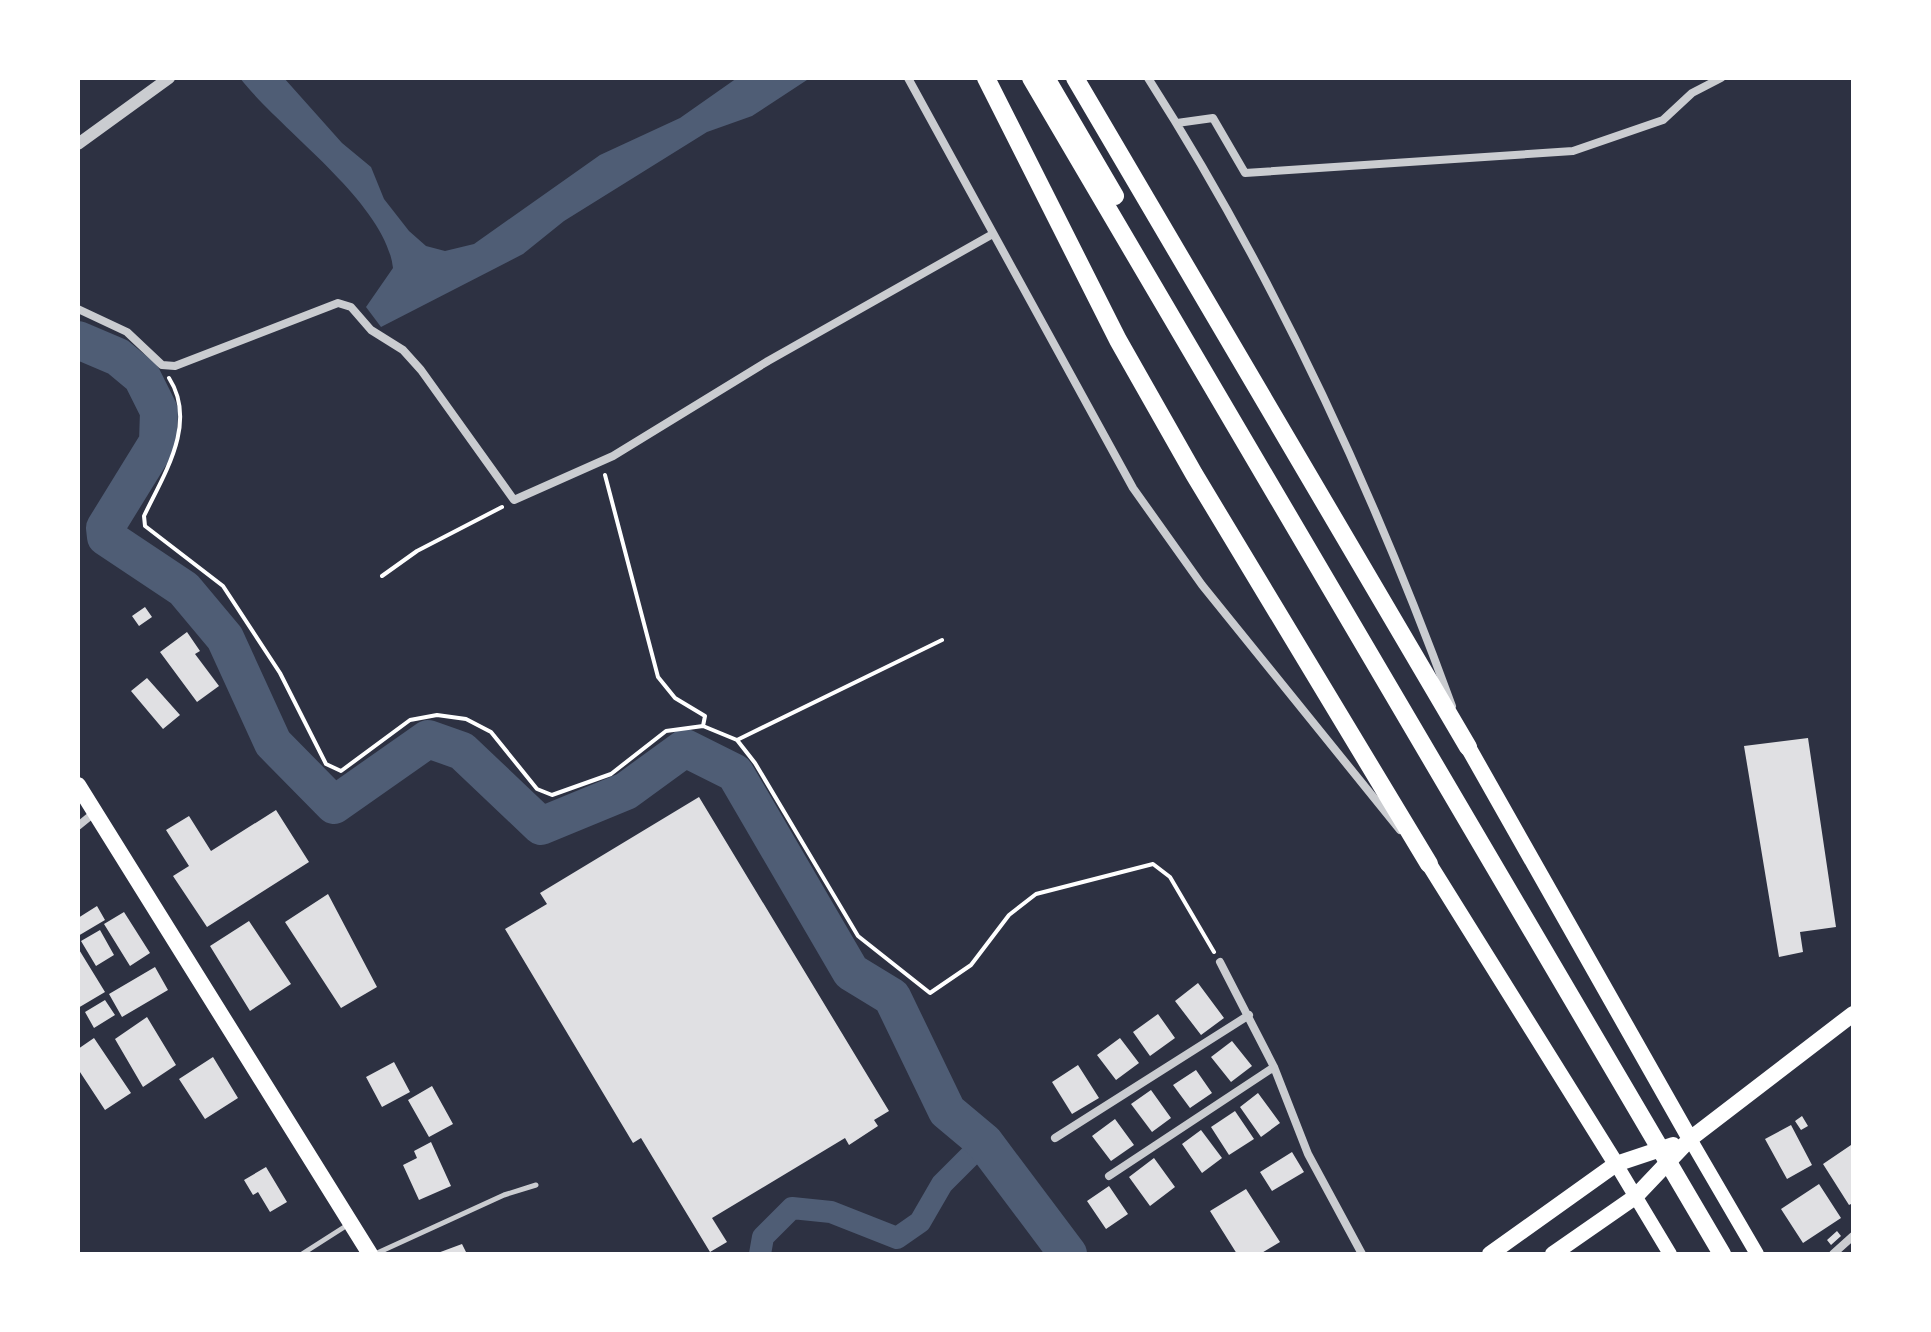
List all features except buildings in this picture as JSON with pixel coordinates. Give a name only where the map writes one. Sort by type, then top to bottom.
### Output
[{"type":"highway","points":[[986,78],[1118,340],[1194,474],[1429,864],[1616,1164]]},
{"type":"highway","points":[[1031,78],[1722,1254]]},
{"type":"highway","points":[[1046,78],[1734,1254]]},
{"type":"highway","points":[[1075,78],[1468,747],[1690,1139]]},
{"type":"highway","points":[[78,785],[349,1223],[372,1254]]},
{"type":"highway","points":[[1553,1254],[1635,1197],[1690,1139],[1853,1014]]},
{"type":"highway","points":[[1490,1254],[1616,1164],[1690,1139]]},
{"type":"main road","points":[[1690,1139],[1757,1254]]},
{"type":"main road","points":[[1616,1164],[1670,1254]]},
{"type":"street","points":[[78,144],[169,78]]},
{"type":"street","points":[[908,78],[991,235],[1133,488],[1248,644],[1341,762],[1429,864]]},
{"type":"street","points":[[1148,78],[1264,273],[1399,561],[1468,747]]},
{"type":"street","points":[[1177,123],[1213,118],[1245,173],[1561,152],[1596,145],[1663,120],[1692,93],[1721,78]]},
{"type":"street","points":[[78,309],[127,332],[162,365],[175,366],[338,303],[344,304],[371,330],[403,350],[421,370],[514,500],[601,461],[768,361],[991,235]]},
{"type":"street","points":[[78,826],[95,812]]},
{"type":"street","points":[[1220,962],[1274,1067],[1308,1154],[1362,1254]]},
{"type":"street","points":[[1055,1138],[1249,1015]]},
{"type":"street","points":[[1109,1176],[1274,1067]]},
{"type":"street","points":[[1833,1254],[1853,1236]]},
{"type":"lane","points":[[372,1254],[504,1195],[536,1185]]},
{"type":"lane","points":[[302,1254],[349,1223]]},
{"type":"path","points":[[162,365],[174,385],[180,407],[178,444],[144,516],[145,526],[223,586],[280,673],[326,764],[341,771],[410,720],[437,715],[466,719],[491,732],[537,789],[552,795],[611,774],[666,731],[703,726],[737,740],[858,936],[930,993],[971,965],[1009,915],[1036,894],[1153,864],[1170,877],[1220,962]]},
{"type":"path","points":[[601,461],[621,527],[658,677],[675,698],[705,716],[703,726]]},
{"type":"path","points":[[382,576],[417,551],[514,500]]},
{"type":"path","points":[[737,740],[942,640]]},
{"type":"water","points":[[240,78],[284,78],[342,143],[371,167],[384,199],[409,231],[426,246],[445,251],[474,244],[600,155],[680,118],[737,78],[810,78],[752,116],[707,132],[564,221],[523,254],[381,327],[366,307],[393,268],[386,243],[372,218],[329,168]]},
{"type":"waterway","points":[[78,340],[118,357],[142,377],[159,411],[158,442],[105,528],[106,537],[184,589],[225,638],[273,743],[334,805],[428,739],[462,751],[541,826],[626,791],[685,748],[735,773],[851,972],[892,997],[947,1111],[984,1142],[1068,1254]]},
{"type":"waterway","points":[[760,1254],[763,1237],[792,1208],[831,1212],[897,1238],[920,1222],[942,1184],[984,1142]]}]
